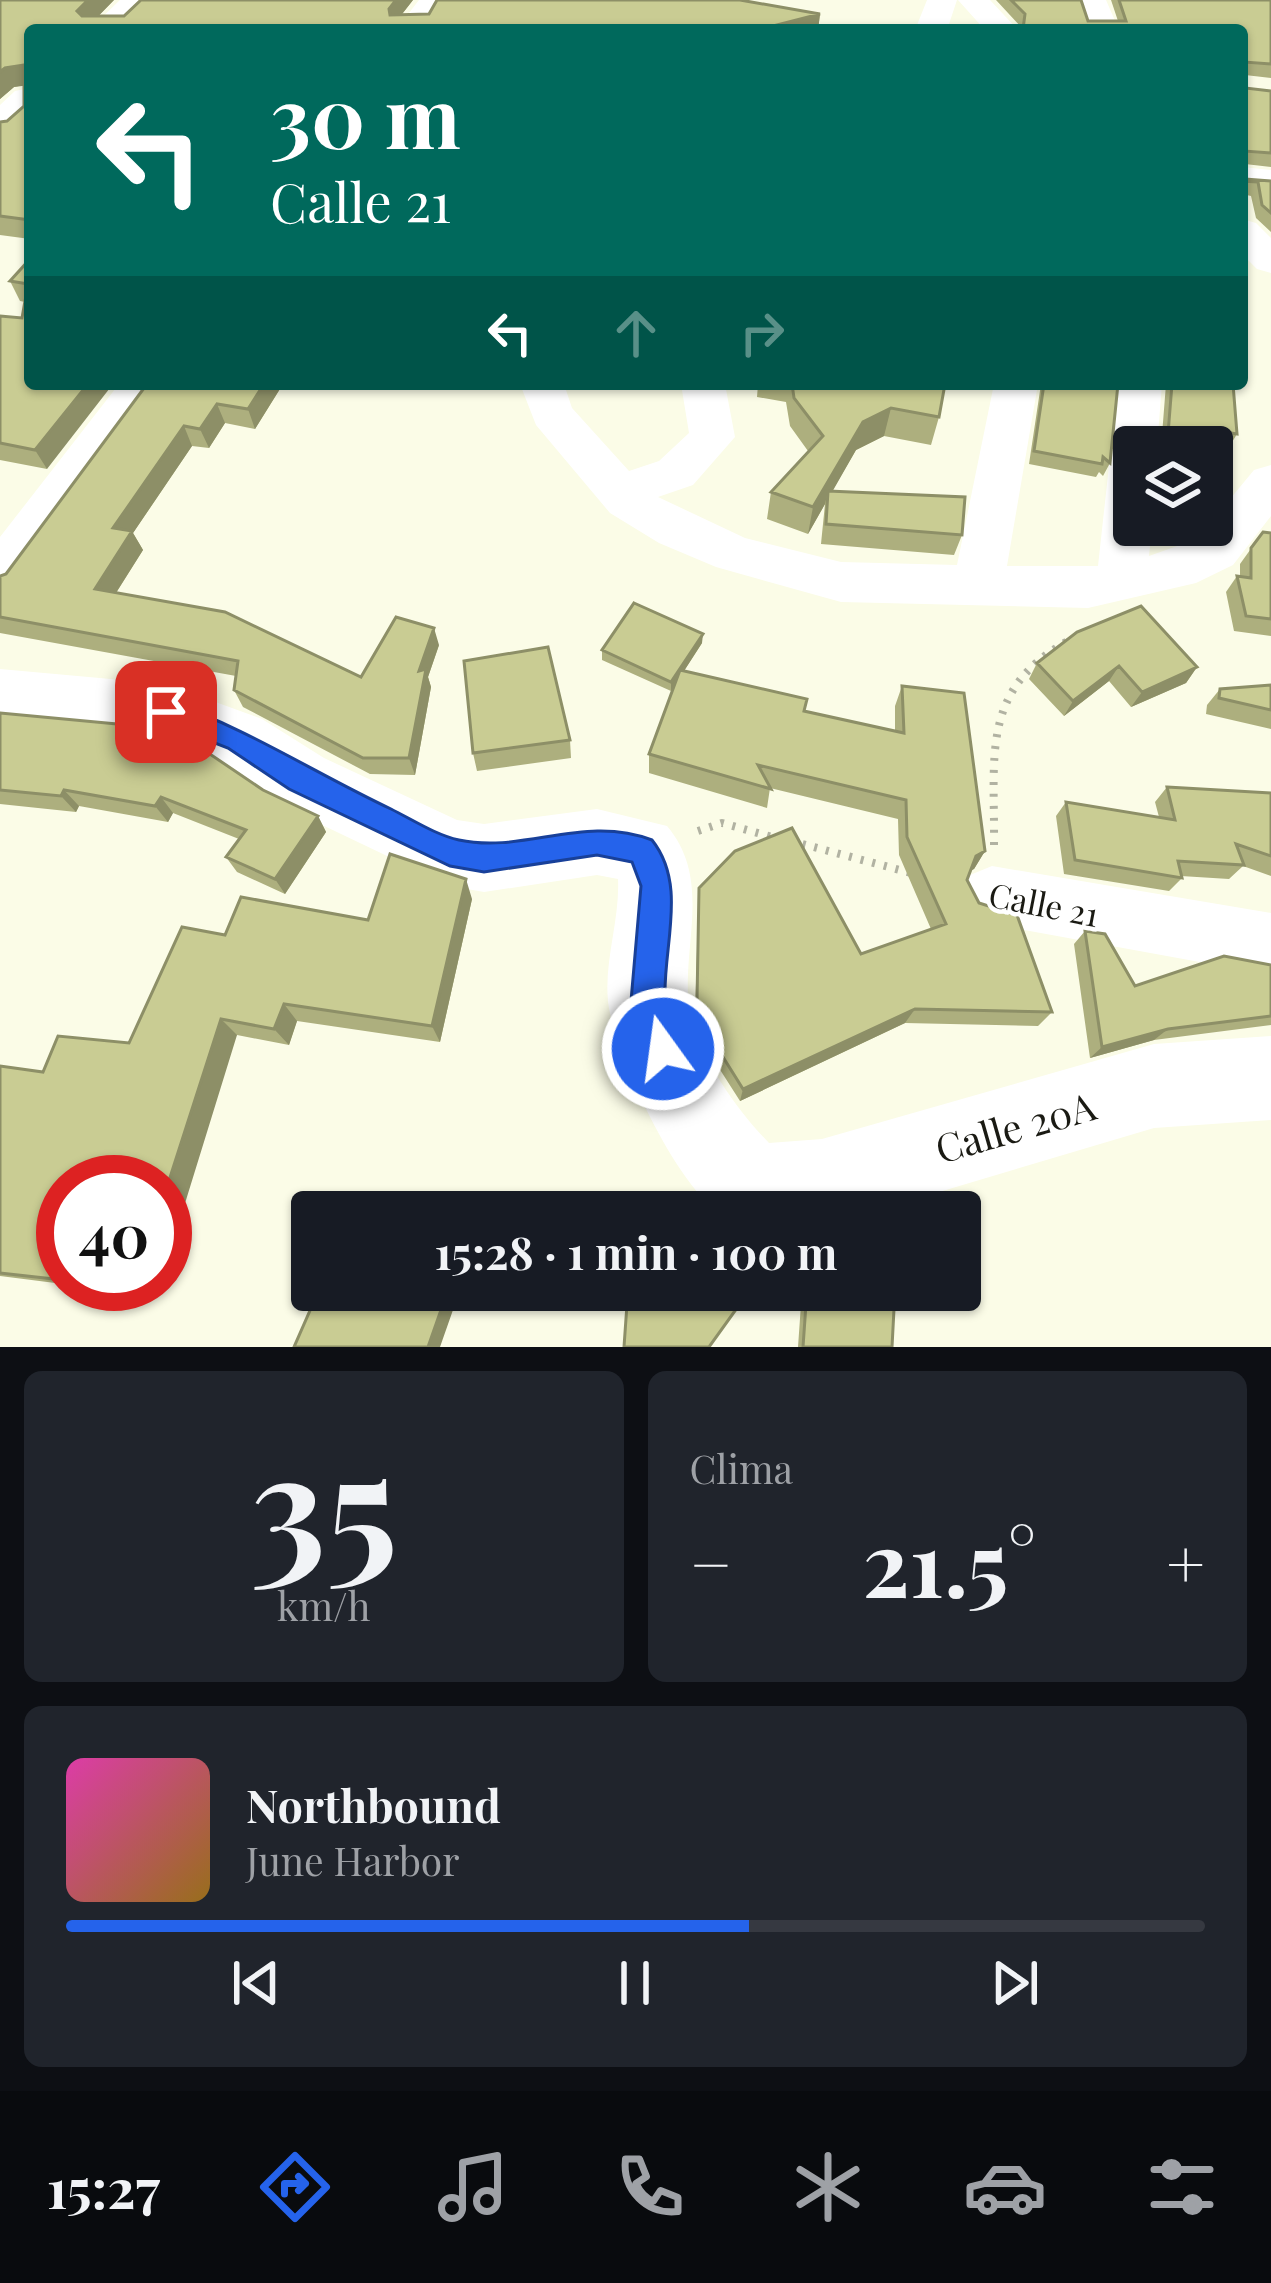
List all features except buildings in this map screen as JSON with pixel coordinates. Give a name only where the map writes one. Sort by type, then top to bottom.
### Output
[{"type":"street","points":[[115,24],[142,0]]},
{"type":"street","points":[[417,24],[435,0]]},
{"type":"street","points":[[973,0],[996,24]]},
{"type":"street","points":[[0,128],[24,106]]},
{"type":"street","points":[[1248,238],[1271,264]]},
{"type":"street","points":[[0,574],[138,390]]},
{"type":"street","points":[[544,390],[552,414],[620,492],[676,530],[734,554],[842,582],[1088,588],[1178,569],[1215,552],[1271,482]]},
{"type":"street","points":[[620,492],[676,472],[712,437],[704,390]]},
{"type":"street","points":[[978,587],[1015,390]]},
{"type":"street","points":[[1122,581],[1139,390]]},
{"type":"street","points":[[0,698],[166,712],[238,740],[299,780],[450,852],[484,858],[597,842],[641,850]]},
{"type":"street","name":"Calle 20A","points":[[641,850],[653,865],[656,886],[648,1001],[663,1049],[681,1092],[726,1160],[735,1172],[762,1187],[822,1183],[1154,1086],[1271,1078]]},
{"type":"street","name":"Calle 21","points":[[992,895],[1271,944]]},
{"type":"path","points":[[992,895],[999,706],[1012,679],[1049,649],[1086,634]]},
{"type":"path","name":"Calle 21","points":[[641,850],[722,823],[992,895]]},
{"type":"route","points":[[166,712],[238,740],[299,780],[450,852],[484,858],[597,842],[641,850],[653,865],[656,886],[648,1001],[663,1049]]}]
